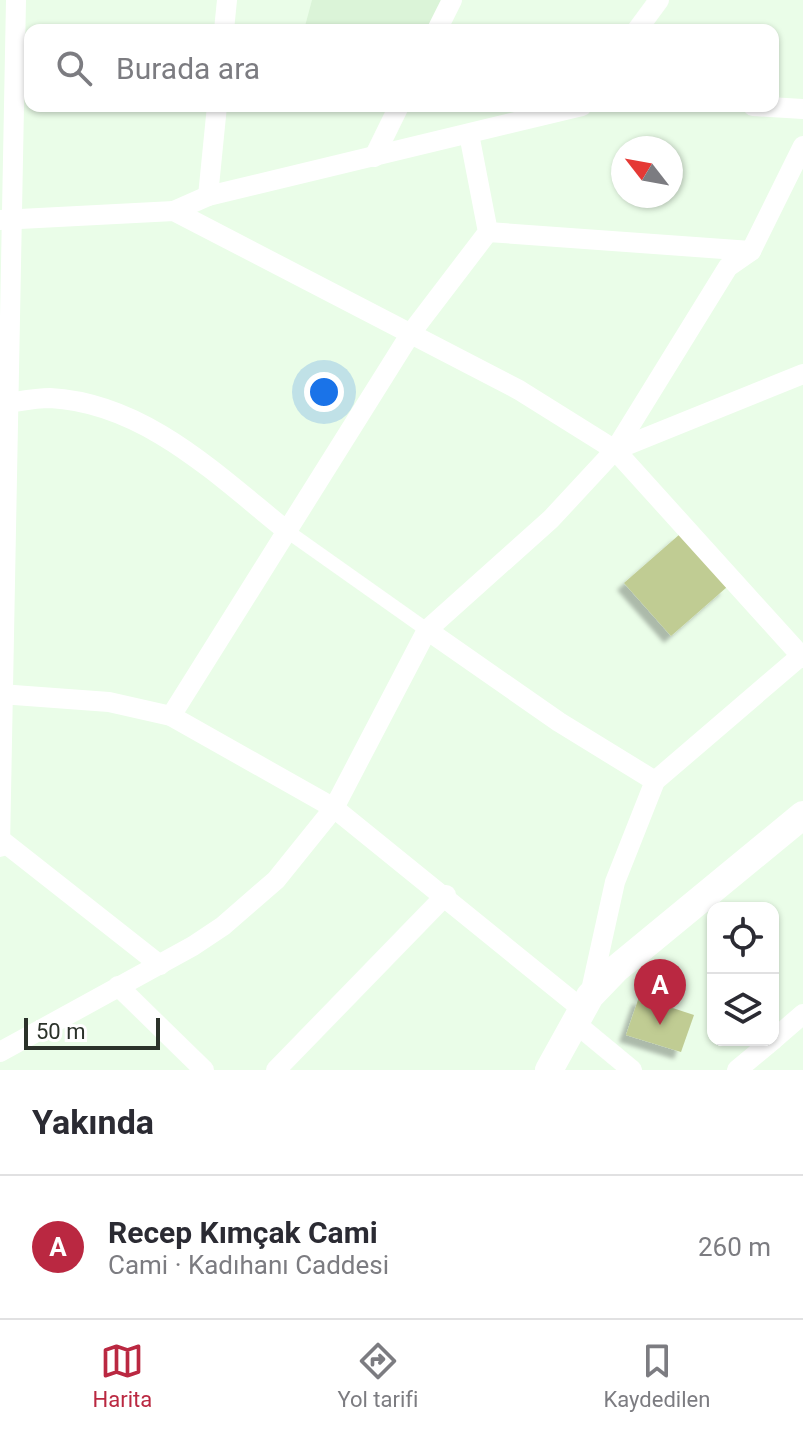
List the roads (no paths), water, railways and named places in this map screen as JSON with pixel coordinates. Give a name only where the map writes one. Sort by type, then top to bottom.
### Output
[{"type":"main road","points":[[549,1070],[582,1009],[642,945],[803,815]]},
{"type":"street","points":[[0,847],[7,403],[5,219],[16,0]]},
{"type":"street","points":[[225,24],[227,0]]},
{"type":"street","points":[[440,24],[452,0]]},
{"type":"street","points":[[641,24],[659,0]]},
{"type":"street","points":[[779,108],[803,109]]},
{"type":"street","points":[[208,196],[216,112]]},
{"type":"street","points":[[374,157],[396,112]]},
{"type":"street","points":[[5,219],[174,211],[208,196],[558,112]]},
{"type":"street","points":[[171,716],[411,333],[488,232],[469,134]]},
{"type":"street","points":[[0,1052],[160,965],[223,926],[299,854],[334,808],[427,630],[551,519],[615,450],[728,267],[751,251],[803,146]]},
{"type":"street","points":[[174,211],[519,390],[615,450],[802,656],[655,781],[615,882],[582,1009]]},
{"type":"street","points":[[488,232],[751,251]]},
{"type":"street","points":[[615,450],[803,374]]},
{"type":"street","points":[[7,403],[49,398],[90,406],[134,421],[181,446],[287,531],[427,630],[559,722],[655,781]]},
{"type":"street","points":[[1,694],[109,702],[171,716],[334,808],[446,895],[582,1009],[632,1070]]},
{"type":"street","points":[[0,839],[160,965]]},
{"type":"street","points":[[276,1070],[446,895]]},
{"type":"street","points":[[118,986],[204,1070]]},
{"type":"street","points":[[779,1035],[803,1014]]},
{"type":"street","points":[[737,1070],[766,1046]]},
{"type":"place","name":"Recep Kımçak Cami","points":[[660,1025]]}]
